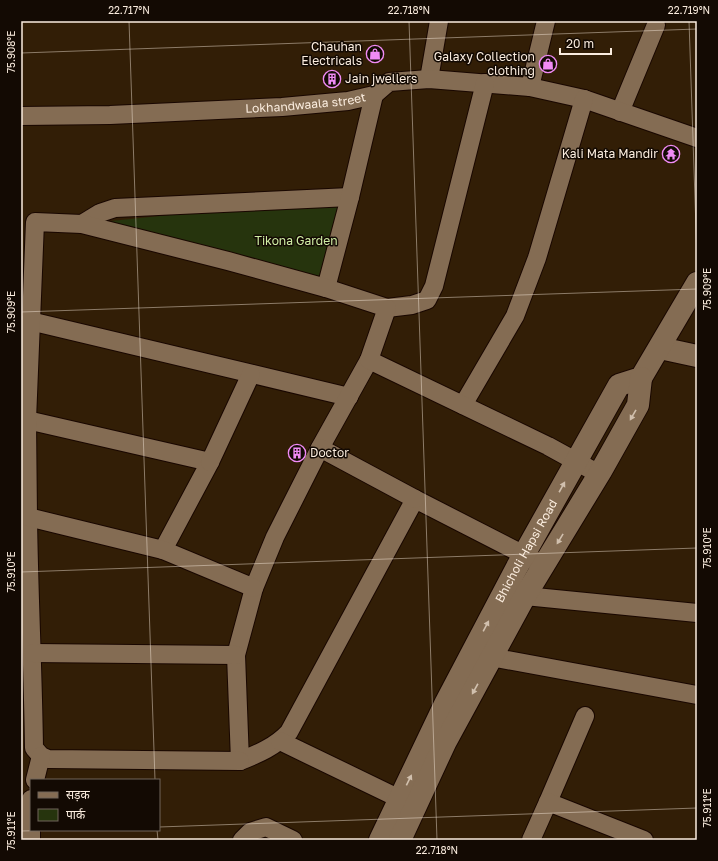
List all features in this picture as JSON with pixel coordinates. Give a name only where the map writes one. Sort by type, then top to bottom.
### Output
[{"type":"street","points":[[429,78],[439,21]]},
{"type":"street","points":[[530,87],[546,21]]},
{"type":"street","points":[[620,112],[656,25]]},
{"type":"street","name":"Lokhandwaala street","points":[[21,116],[110,115],[282,107],[348,101],[374,95],[389,82],[429,78],[530,87],[584,99],[697,138]]},
{"type":"street","points":[[415,499],[289,732],[280,741],[254,756],[240,761],[48,759],[41,756],[34,748],[33,653],[29,602],[28,517],[27,420],[30,321],[28,221],[82,224],[326,288],[387,308],[412,305],[427,300],[434,286],[486,83]]},
{"type":"street","points":[[326,288],[374,95]]},
{"type":"street","points":[[463,405],[515,316],[537,258],[584,99]]},
{"type":"street","points":[[82,224],[100,213],[115,208],[350,196]]},
{"type":"street","points":[[400,840],[445,743],[482,656],[525,596],[599,474],[638,405],[641,378],[697,283]]},
{"type":"street","points":[[240,761],[236,655],[254,588],[275,537],[320,448],[370,360],[387,308]]},
{"type":"street","points":[[30,321],[349,396]]},
{"type":"street","points":[[660,348],[697,356]]},
{"type":"street","points":[[370,360],[599,474]]},
{"type":"street","points":[[162,550],[210,462],[251,374]]},
{"type":"street","name":"Bhicholi Hapsi Road","points":[[380,840],[400,799],[482,656],[524,555],[619,385],[641,378]]},
{"type":"street","points":[[27,420],[210,462]]},
{"type":"street","points":[[320,448],[415,499],[544,565]]},
{"type":"street","points":[[28,517],[162,550],[254,588]]},
{"type":"street","points":[[525,596],[697,613]]},
{"type":"street","points":[[33,653],[236,655]]},
{"type":"street","points":[[482,656],[697,695]]},
{"type":"street","points":[[531,840],[585,716]]},
{"type":"street","points":[[280,741],[400,799]]},
{"type":"street","points":[[36,779],[41,756]]},
{"type":"street","points":[[548,802],[644,840]]},
{"type":"street","points":[[242,840],[250,832],[266,827],[293,840]]},
{"type":"green space","name":"Tikona Garden","points":[[344,197],[326,288],[82,224]]},
{"type":"place","name":"Chauhan Electricals","points":[[375,54]]},
{"type":"place","name":"Galaxy Collection clothing","points":[[548,64]]},
{"type":"place","name":"Jain jwellers","points":[[332,79]]},
{"type":"place","name":"Kali Mata Mandir","points":[[671,154]]},
{"type":"place","name":"Doctor","points":[[297,453]]}]
